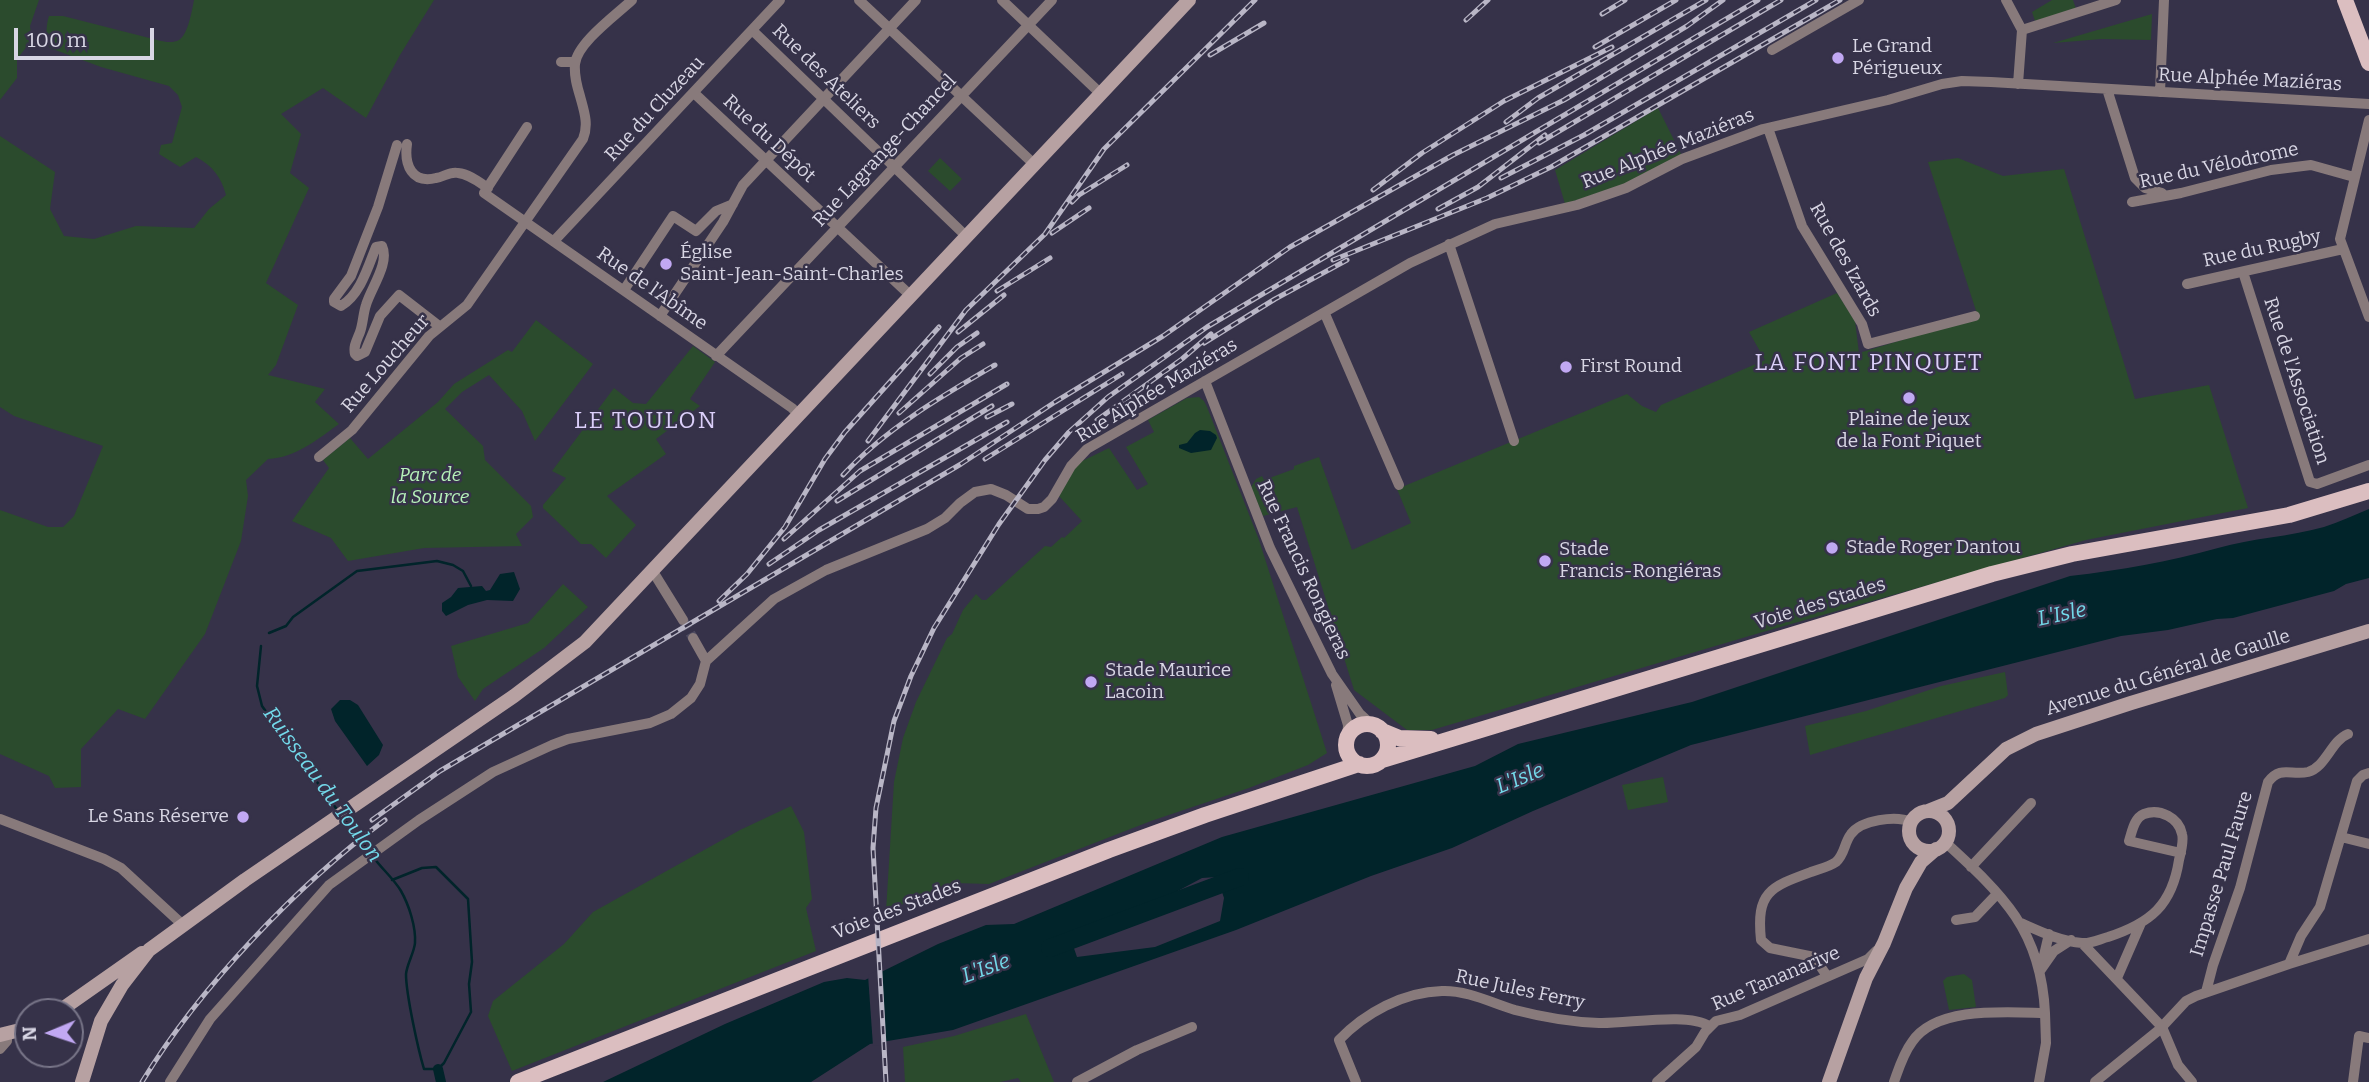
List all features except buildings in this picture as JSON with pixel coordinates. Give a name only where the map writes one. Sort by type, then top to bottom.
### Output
[{"type":"main road","points":[[79,998],[585,642],[1189,0]]},
{"type":"main road","points":[[2345,0],[2369,62]]},
{"type":"main road","name":"Voie des Stades","points":[[2194,531],[2301,503],[2369,479]]},
{"type":"main road","name":"Voie des Stades","points":[[1382,760],[1981,577],[2072,554],[2289,515],[2369,491]]},
{"type":"main road","name":"Avenue du Général de Gaulle","points":[[1928,811],[1948,803],[2013,745],[2062,724],[2369,631]]},
{"type":"main road","points":[[1366,724],[1377,728],[1385,736],[1387,748],[1382,760],[1373,765],[1359,764],[1349,756],[1347,741],[1354,729],[1366,724]]},
{"type":"main road","name":"Voie des Stades","points":[[1377,728],[1399,738],[1412,740],[1462,735]]},
{"type":"main road","name":"Voie des Stades","points":[[1295,786],[1324,768],[1340,754],[1347,741]]},
{"type":"main road","name":"Voie des Stades","points":[[518,1082],[1121,846],[1224,808],[1359,764]]},
{"type":"main road","name":"Avenue du Général de Gaulle","points":[[1829,1082],[1861,991],[1906,888],[1921,862],[1943,840],[1955,809],[1986,767]]},
{"type":"main road","points":[[1928,811],[1939,814],[1943,840],[1923,850],[1913,842],[1909,832],[1911,822],[1918,814],[1928,811]]},
{"type":"main road","name":"Avenue du Général de Gaulle","points":[[1906,888],[1913,842]]},
{"type":"main road","points":[[1837,1082],[1884,943]]},
{"type":"main road","points":[[82,1082],[101,1021],[122,985],[149,950]]},
{"type":"main road","points":[[100,984],[110,981],[122,985]]},
{"type":"street","points":[[561,62],[575,62],[585,44],[632,0]]},
{"type":"street","name":"Rue du Cluzeau","points":[[554,241],[780,0]]},
{"type":"street","points":[[859,0],[1035,165]]},
{"type":"street","points":[[660,316],[723,222],[743,185],[916,0]]},
{"type":"street","points":[[1002,0],[1101,94]]},
{"type":"street","name":"Rue Lagrange-Chancel","points":[[716,356],[1052,0]]},
{"type":"street","points":[[1772,50],[1859,0]]},
{"type":"street","points":[[2006,0],[2022,30],[2018,84]]},
{"type":"street","points":[[2022,30],[2116,0]]},
{"type":"street","points":[[2160,92],[2164,0]]},
{"type":"street","name":"Rue des Ateliers","points":[[752,30],[967,237]]},
{"type":"street","name":"Rue Loucheur","points":[[319,457],[352,430],[439,326],[467,305],[583,139],[586,121],[575,77],[575,62]]},
{"type":"street","name":"Rue Alphée Maziéras","points":[[706,661],[774,599],[826,570],[927,529],[945,518],[975,492],[991,489],[1032,510],[1044,507],[1052,499],[1071,466],[1087,449],[1410,263],[1495,225],[1572,206],[1626,188],[1682,159],[1768,128],[1962,81],[2369,104]]},
{"type":"street","points":[[2107,89],[2135,177],[2145,188],[2166,194]]},
{"type":"street","name":"Rue du Dépôt","points":[[694,93],[911,296]]},
{"type":"street","points":[[2369,120],[2340,239],[2369,317]]},
{"type":"street","points":[[486,190],[527,127]]},
{"type":"street","name":"Rue des Izards","points":[[1768,128],[1802,226],[1861,324],[1868,344],[1975,316]]},
{"type":"street","name":"Rue de l'Abîme","points":[[439,326],[399,295],[380,316],[365,352],[357,356],[355,354],[354,348],[365,307],[384,260],[385,250],[382,246],[376,247],[357,290],[347,303],[341,306],[334,302],[351,276],[402,144],[407,166],[417,177],[438,178],[460,173],[486,190],[526,223],[799,415]]},
{"type":"street","name":"Rue du Vélodrome","points":[[2132,202],[2181,193],[2271,170],[2311,164],[2354,177]]},
{"type":"street","points":[[624,290],[673,216],[696,231],[716,211],[733,204]]},
{"type":"street","points":[[1449,244],[1514,441]]},
{"type":"street","name":"Rue du Rugby","points":[[2187,284],[2343,249]]},
{"type":"street","name":"Rue de l'Association","points":[[2243,272],[2310,482],[2317,484],[2369,465]]},
{"type":"street","points":[[1325,314],[1399,485]]},
{"type":"street","name":"Rue Francis Rongieras","points":[[1205,381],[1259,526],[1332,674],[1360,714],[1377,728]]},
{"type":"street","points":[[652,570],[683,620]]},
{"type":"street","points":[[170,1082],[210,1019],[329,885],[493,772],[568,740],[650,723],[671,714],[691,698],[700,684],[706,661],[693,638]]},
{"type":"street","points":[[1332,674],[1348,725],[1347,741]]},
{"type":"street","name":"Impasse Paul Faure","points":[[2206,992],[2240,888],[2268,782],[2281,772],[2308,772],[2317,767],[2341,737],[2348,734]]},
{"type":"street","points":[[2289,964],[2301,936],[2320,907],[2357,781],[2369,773]]},
{"type":"street","points":[[1971,867],[2031,803]]},
{"type":"street","points":[[2083,944],[2120,933],[2158,912],[2176,881],[2181,853],[2183,835],[2178,824],[2171,817],[2159,812],[2143,814],[2135,823],[2129,841],[2181,853]]},
{"type":"street","points":[[1827,976],[1809,954],[1770,948],[1761,940],[1761,908],[1765,896],[1784,882],[1833,864],[1842,856],[1848,839],[1857,828],[1896,818],[1911,822]]},
{"type":"street","points":[[0,819],[104,859],[121,869],[183,925]]},
{"type":"street","points":[[2341,837],[2369,844]]},
{"type":"street","points":[[1943,840],[1997,894],[2021,923],[2040,971],[2045,1013],[2046,1043],[2039,1082]]},
{"type":"street","points":[[1956,920],[1975,917],[1997,894]]},
{"type":"street","points":[[2021,923],[2083,944],[2162,1027],[2178,1065],[2192,1082]]},
{"type":"street","points":[[2117,978],[2141,923]]},
{"type":"street","points":[[2040,971],[2049,934]]},
{"type":"street","points":[[2095,1082],[2162,1027],[2186,1001],[2206,992],[2369,939]]},
{"type":"street","points":[[2040,971],[2054,951],[2071,940]]},
{"type":"street","name":"Rue Tananarive","points":[[1657,1082],[1696,1047],[1709,1026],[1868,959],[1884,943]]},
{"type":"street","name":"Rue Jules Ferry","points":[[1356,1082],[1339,1040],[1377,1010],[1409,996],[1444,991],[1563,1021],[1600,1023],[1694,1019],[1709,1026]]},
{"type":"street","points":[[1894,1082],[1913,1040],[1925,1028],[1940,1019],[1960,1014],[2045,1013]]},
{"type":"street","points":[[1077,1082],[1138,1050],[1192,1027]]},
{"type":"street","points":[[0,1049],[7,1041],[4,1035]]},
{"type":"street","points":[[2353,1082],[2359,1036],[2369,1038]]},
{"type":"green space","points":[[0,0],[39,0],[30,26],[32,40],[17,59],[17,78],[0,100]]},
{"type":"green space","points":[[194,0],[434,0],[366,118],[323,88],[281,114],[301,134],[290,173],[309,188],[266,283],[298,305],[276,365],[268,375],[325,389],[315,402],[339,424],[297,451],[268,459],[246,480],[248,496],[241,541],[205,634],[145,719],[118,709],[81,749],[81,787],[55,788],[49,776],[0,754],[0,510],[48,527],[63,527],[74,516],[103,446],[14,416],[0,407],[0,136],[55,172],[50,209],[64,236],[94,239],[136,226],[194,228],[209,209],[226,195],[216,173],[202,160],[196,157],[180,167],[159,154],[161,145],[172,143],[182,107],[178,95],[169,86],[101,67],[50,48],[46,32],[49,16],[63,16],[161,41],[175,42],[185,33]]},
{"type":"green space","points":[[2052,0],[2073,0],[2076,9],[2035,21],[2032,12]]},
{"type":"green space","points":[[2152,14],[2151,40],[2102,39],[2053,43]]},
{"type":"green space","points":[[1658,108],[1682,156],[1626,184],[1565,204],[1555,170]]},
{"type":"green space","points":[[940,158],[962,179],[950,191],[928,171]]},
{"type":"green space","points":[[1958,158],[2003,176],[2064,169],[2135,399],[2209,385],[2248,508],[2086,540],[1432,730],[1407,730],[1354,690],[1297,507],[1263,516],[1251,487],[1256,479],[1262,476],[1264,480],[1319,457],[1352,550],[1411,523],[1397,489],[1627,394],[1642,406],[1656,412],[1661,405],[1765,360],[1749,332],[1837,293],[1855,321],[1859,353],[1978,317],[1928,162]]},
{"type":"green space","name":"Parc de la Source","points":[[536,320],[593,364],[535,441],[522,411],[489,375],[462,392],[445,409],[483,446],[485,460],[531,506],[533,517],[516,534],[522,546],[424,548],[348,561],[331,538],[292,521],[329,468],[323,460],[350,438],[368,459],[438,402],[454,384],[508,350],[512,352]]},
{"type":"green space","points":[[693,346],[715,362],[690,399],[700,406],[656,439],[666,454],[607,496],[636,525],[606,558],[591,544],[581,544],[543,508],[566,478],[552,471],[614,388],[633,403],[646,404]]},
{"type":"green space","name":"Stade Maurice Lacoin","points":[[1199,397],[1207,407],[1259,540],[1327,753],[1308,765],[1249,788],[1151,821],[989,884],[955,883],[886,911],[894,782],[903,738],[916,702],[963,610],[976,594],[986,600],[1045,546],[1051,547],[1082,521],[1058,495],[1076,464],[1109,448],[1137,490],[1148,484],[1126,447],[1154,432],[1148,420],[1187,398]]},
{"type":"green space","points":[[563,584],[588,607],[544,648],[483,689],[475,701],[458,677],[451,646],[528,623]]},
{"type":"green space","points":[[2005,672],[2008,695],[2005,698],[1810,755],[1805,726],[1866,711],[1941,686]]},
{"type":"green space","points":[[1663,777],[1668,802],[1628,810],[1622,785]]},
{"type":"green space","points":[[791,806],[804,832],[812,899],[806,908],[816,951],[512,1071],[488,1016],[493,1001],[564,944],[593,912],[740,830]]},
{"type":"green space","points":[[1964,974],[1972,980],[1976,1007],[1949,1010],[1943,981],[1947,977]]},
{"type":"green space","points":[[1026,1014],[1054,1082],[1021,1082],[1018,1078],[1000,1082],[905,1082],[903,1047],[954,1036]]},
{"type":"water","points":[[1200,430],[1216,435],[1211,450],[1191,453],[1179,448],[1179,445],[1187,443]]},
{"type":"water","points":[[2369,509],[2369,578],[2346,584],[2334,591],[2233,618],[2121,636],[1691,745],[1452,848],[1371,876],[1236,930],[953,1030],[870,1044],[811,1082],[603,1082],[725,1024],[824,982],[847,978],[865,980],[938,944],[986,925],[1014,924],[1222,837],[1475,766],[1518,744],[1692,702],[2070,576],[2144,565],[2311,530]],"holes":[[[1217,877],[1224,898],[1220,921],[1155,947],[1077,957],[1069,934],[1161,900],[1202,878]]]},
{"type":"water","points":[[514,572],[520,589],[513,601],[487,600],[468,605],[446,616],[442,611],[442,603],[458,588],[482,586],[486,591],[490,590],[500,574]]},
{"type":"water","points":[[340,700],[350,700],[358,705],[383,745],[379,755],[367,766],[335,721],[331,709]]},
{"type":"pier","points":[[882,968],[886,1045],[873,1046],[868,975]]},
{"type":"waterway","name":"Ruisseau du Toulon","points":[[269,633],[286,626],[293,617],[357,571],[437,561],[463,571],[471,586]]},
{"type":"waterway","name":"Ruisseau du Toulon","points":[[261,646],[257,686],[262,706],[338,811]]},
{"type":"waterway","name":"Ruisseau du Toulon","points":[[344,819],[370,852]]},
{"type":"waterway","name":"Ruisseau du Toulon","points":[[374,858],[391,878],[395,882],[401,891],[411,916],[415,943],[406,974],[410,1008],[424,1069],[438,1069],[444,1063],[471,1012],[469,984],[472,962],[468,899],[436,867],[422,868],[392,880]]},
{"type":"waterway","name":"L'Isle","points":[[1050,948],[1240,877]]},
{"type":"waterway","name":"Ruisseau du Toulon","points":[[438,1069],[441,1082]]},
{"type":"tunnel","points":[[683,620],[693,638]]},
{"type":"railway","points":[[868,441],[966,310],[1045,234],[1104,149],[1255,0]]},
{"type":"railway","points":[[1466,20],[1488,0]]},
{"type":"railway","points":[[1602,14],[1625,0]]},
{"type":"railway","points":[[1595,47],[1676,0]]},
{"type":"railway","points":[[1506,122],[1538,98],[1706,0]]},
{"type":"railway","points":[[372,820],[440,771],[961,464],[1163,336],[1290,247],[1453,155],[1564,100],[1687,26],[1723,0]]},
{"type":"railway","points":[[886,1082],[873,848],[876,808],[894,721],[911,676],[934,628],[999,524],[1045,460],[1069,432],[1108,397],[1207,327],[1758,0]]},
{"type":"railway","points":[[1539,143],[1781,0]]},
{"type":"railway","points":[[1501,178],[1584,135],[1816,0]]},
{"type":"railway","points":[[1333,260],[1487,198],[1551,167],[1840,0]]},
{"type":"railway","points":[[1210,55],[1264,23]]},
{"type":"railway","points":[[1373,190],[1422,153],[1504,101],[1612,47]]},
{"type":"railway","points":[[1438,209],[1478,187],[1545,135]]},
{"type":"railway","points":[[1072,202],[1127,165]]},
{"type":"railway","points":[[1052,233],[1089,208]]},
{"type":"railway","points":[[997,291],[1050,258]]},
{"type":"railway","points":[[1204,343],[1275,299],[1347,260]]},
{"type":"railway","points":[[958,332],[1004,295]]},
{"type":"railway","points":[[719,601],[747,574],[785,527],[825,459],[845,432],[939,327]]},
{"type":"railway","points":[[930,374],[957,347],[977,333]]},
{"type":"railway","points":[[1097,420],[1182,359],[1211,334]]},
{"type":"railway","points":[[899,413],[961,358],[983,344]]},
{"type":"railway","points":[[843,475],[859,458],[896,428],[995,365]]},
{"type":"railway","points":[[985,459],[1122,374]]},
{"type":"railway","points":[[784,539],[860,471],[1007,384]]},
{"type":"railway","points":[[987,417],[1012,404]]},
{"type":"railway","points":[[837,501],[992,406]]},
{"type":"railway","points":[[769,564],[819,530],[1007,422]]},
{"type":"railway","points":[[142,1082],[192,1011],[252,940],[318,875],[385,820]]},
{"type":"place","name":"Le Grand Périgueux","points":[[1838,58]]},
{"type":"place","name":"Église Saint-Jean-Saint-Charles","points":[[666,264]]},
{"type":"place","name":"First Round","points":[[1566,367]]},
{"type":"place","name":"Plaine de jeux de la Font Piquet","points":[[1909,398]]},
{"type":"place","name":"Stade Roger Dantou","points":[[1832,548]]},
{"type":"place","name":"Stade Francis-Rongiéras","points":[[1545,561]]},
{"type":"place","name":"Stade Maurice Lacoin","points":[[1091,682]]},
{"type":"place","name":"Le Sans Réserve","points":[[243,817]]},
{"type":"district","name":"LA FONT PINQUET","points":[[1869,364]]},
{"type":"district","name":"LE TOULON","points":[[646,422]]}]
